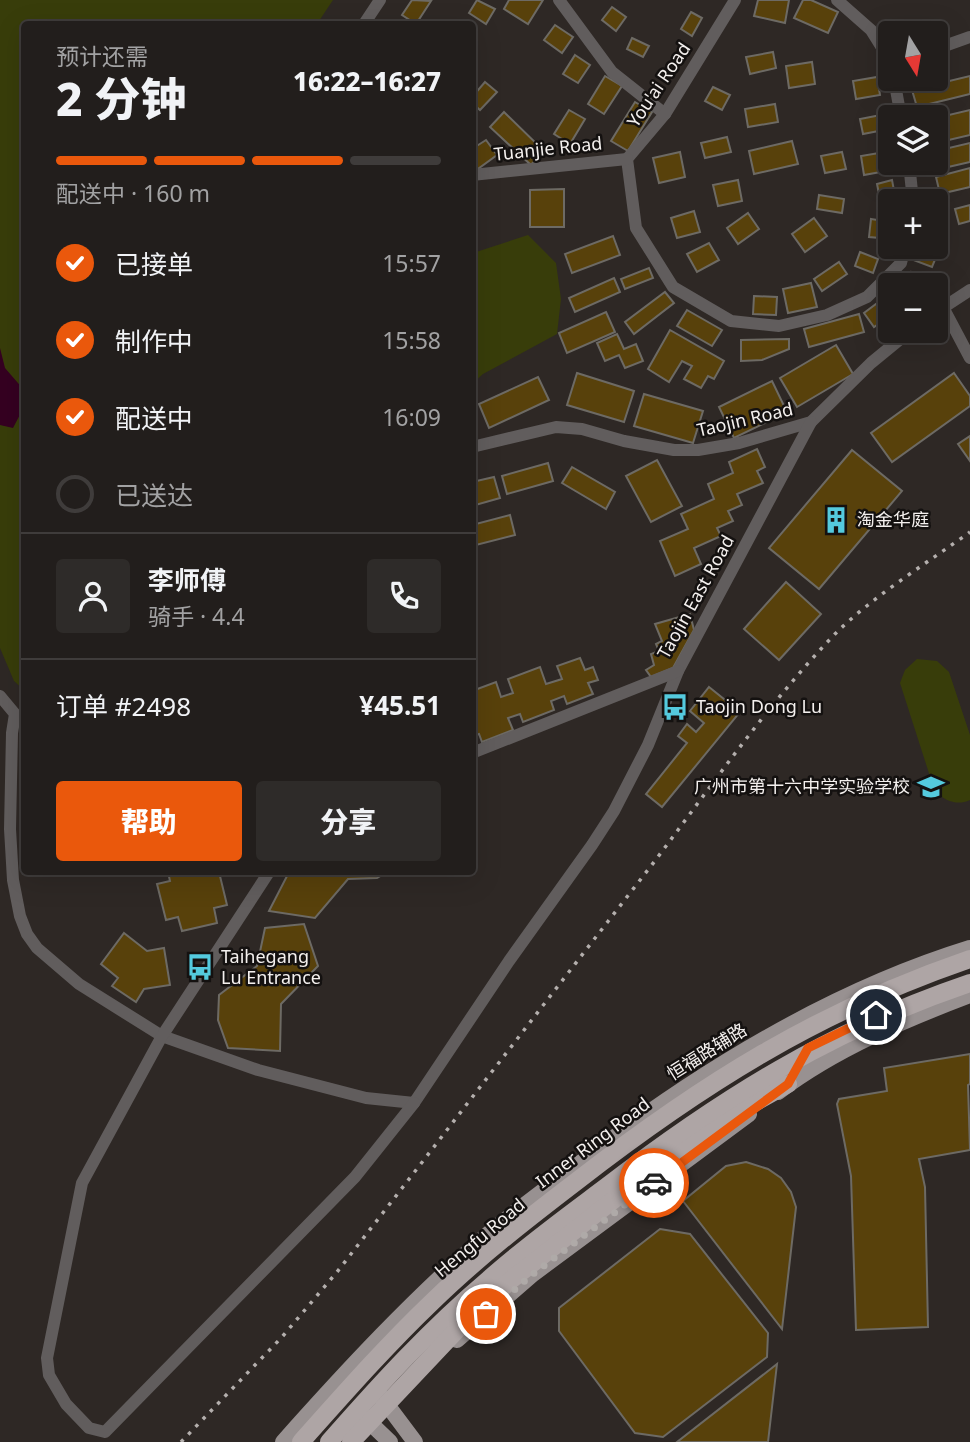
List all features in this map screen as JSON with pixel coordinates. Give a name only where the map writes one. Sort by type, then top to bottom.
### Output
[{"type":"highway","name":"Inner Ring Road","points":[[302,1442],[402,1332],[460,1276],[522,1223],[667,1113],[757,1055],[819,1021],[882,992],[970,961]]},
{"type":"highway","points":[[327,1442],[430,1334],[488,1279],[657,1147],[732,1096],[828,1041],[883,1015],[970,981]]},
{"type":"highway","points":[[349,1442],[490,1298],[561,1240],[666,1159],[734,1114],[788,1084]]},
{"type":"main road","name":"恒福路辅路","points":[[283,1442],[346,1396],[411,1306],[488,1235],[529,1201],[668,1098],[748,1048],[833,1003],[916,967],[970,948]]},
{"type":"main road","name":"Hengfu Road","points":[[302,1442],[443,1295],[486,1256],[687,1102],[761,1056],[835,1016],[970,961]]},
{"type":"main road","name":"Hengfu Road","points":[[346,1396],[374,1388],[450,1311],[544,1229],[701,1113],[808,1048],[876,1015],[970,981]]},
{"type":"main road","points":[[349,1442],[386,1403],[533,1274],[788,1084],[902,1023],[970,995]]},
{"type":"main road","points":[[788,1084],[808,1048]]},
{"type":"main road","points":[[374,1388],[415,1442]]},
{"type":"main road","name":"Hengfu Road","points":[[327,1442],[346,1396]]},
{"type":"main road","points":[[346,1396],[390,1442]]},
{"type":"street","points":[[366,21],[380,0]]},
{"type":"street","points":[[559,0],[612,72],[665,114]]},
{"type":"street","name":"You'ai Road","points":[[627,159],[665,114],[734,0]]},
{"type":"street","points":[[837,0],[871,30],[878,41]]},
{"type":"street","points":[[847,0],[855,16]]},
{"type":"street","points":[[948,45],[970,37]]},
{"type":"street","points":[[627,159],[636,228],[673,287],[731,321],[779,326],[827,315],[867,297],[902,259]]},
{"type":"street","name":"Tuanjie Road","points":[[476,175],[627,159]]},
{"type":"street","points":[[948,304],[970,290]]},
{"type":"street","points":[[948,322],[970,358]]},
{"type":"street","name":"Taojin Road","points":[[476,446],[556,427],[582,429],[624,442],[674,450],[698,450],[740,443],[811,422],[895,343]]},
{"type":"street","name":"Taojin East Road","points":[[476,751],[678,671],[811,422]]},
{"type":"street","points":[[267,875],[162,1036],[82,1183],[47,1358],[49,1375],[66,1404],[89,1428],[105,1432],[355,1177],[414,1103],[614,811],[648,745],[678,671]]},
{"type":"street","points":[[0,696],[20,715],[12,749],[11,856],[16,898],[27,934],[46,957],[79,984],[162,1036],[258,1070],[366,1098],[414,1103]]},
{"type":"green space","points":[[0,0],[333,0],[319,21],[21,21],[21,687],[14,681],[0,648]]},
{"type":"green space","points":[[528,235],[556,263],[561,299],[557,334],[476,380],[476,252]]},
{"type":"green space","points":[[917,659],[937,661],[949,672],[970,735],[970,800],[965,802],[952,802],[935,792],[900,683],[905,670]]},
{"type":"shaded area","points":[[0,348],[5,368],[21,387],[21,413],[13,428],[0,425]]},
{"type":"building","points":[[412,0],[431,1],[418,21],[411,21],[402,15]]},
{"type":"building","points":[[477,0],[495,9],[486,24],[469,13]]},
{"type":"building","points":[[509,0],[543,0],[528,24],[504,9]]},
{"type":"building","points":[[758,0],[789,0],[785,23],[754,16]]},
{"type":"building","points":[[803,0],[811,0],[838,12],[828,33],[794,18]]},
{"type":"building","points":[[612,7],[626,17],[616,31],[602,20]]},
{"type":"building","points":[[691,12],[702,18],[692,36],[681,29]]},
{"type":"building","points":[[555,25],[573,37],[562,53],[544,40]]},
{"type":"building","points":[[632,38],[649,46],[643,57],[627,49]]},
{"type":"building","points":[[773,52],[776,68],[750,74],[746,57]]},
{"type":"building","points":[[575,55],[590,65],[578,83],[563,74]]},
{"type":"building","points":[[812,62],[815,84],[789,88],[786,66]]},
{"type":"building","points":[[605,76],[622,86],[604,114],[588,104]]},
{"type":"building","points":[[970,76],[970,94],[916,105],[912,91],[948,91],[948,81]]},
{"type":"building","points":[[877,77],[880,95],[856,99],[853,81]]},
{"type":"building","points":[[485,82],[497,92],[480,110],[476,106],[476,92]]},
{"type":"building","points":[[713,87],[730,95],[722,110],[705,101]]},
{"type":"building","points":[[635,102],[652,112],[628,151],[611,141]]},
{"type":"building","points":[[775,104],[778,122],[748,127],[745,109]]},
{"type":"building","points":[[569,110],[585,119],[570,144],[554,134]]},
{"type":"building","points":[[970,110],[970,135],[948,140],[948,115]]},
{"type":"building","points":[[504,112],[544,151],[531,165],[490,127]]},
{"type":"building","points":[[878,116],[878,131],[863,134],[860,119]]},
{"type":"building","points":[[727,137],[731,152],[705,158],[701,143]]},
{"type":"building","points":[[486,140],[497,155],[476,170],[476,146]]},
{"type":"building","points":[[792,141],[798,164],[754,174],[749,151]]},
{"type":"building","points":[[970,143],[970,162],[948,167],[948,148]]},
{"type":"building","points":[[680,152],[685,177],[659,183],[653,158]]},
{"type":"building","points":[[842,152],[846,169],[825,173],[821,156]]},
{"type":"building","points":[[878,153],[878,172],[864,175],[861,156]]},
{"type":"building","points":[[970,168],[970,187],[948,192],[948,189],[939,189],[936,177]]},
{"type":"building","points":[[738,180],[742,201],[718,206],[713,185]]},
{"type":"building","points":[[892,180],[894,189],[878,189],[877,184]]},
{"type":"building","points":[[564,189],[564,227],[530,227],[530,190]]},
{"type":"building","points":[[819,195],[844,199],[842,213],[817,209]]},
{"type":"building","points":[[970,205],[970,221],[959,224],[955,209]]},
{"type":"building","points":[[694,211],[700,232],[677,238],[671,218]]},
{"type":"building","points":[[748,213],[759,229],[738,244],[727,228]]},
{"type":"building","points":[[814,218],[827,236],[805,252],[792,234]]},
{"type":"building","points":[[871,219],[878,220],[878,238],[869,237]]},
{"type":"building","points":[[613,236],[620,255],[572,273],[565,254]]},
{"type":"building","points":[[709,243],[719,260],[697,272],[687,254]]},
{"type":"building","points":[[860,252],[878,259],[873,273],[855,266]]},
{"type":"building","points":[[911,259],[935,259],[932,267]]},
{"type":"building","points":[[839,262],[847,274],[822,291],[814,279]]},
{"type":"building","points":[[649,268],[653,278],[625,289],[621,279]]},
{"type":"building","points":[[614,278],[620,292],[575,312],[569,298]]},
{"type":"building","points":[[811,283],[817,307],[788,313],[783,289]]},
{"type":"building","points":[[665,292],[674,303],[634,334],[625,322]]},
{"type":"building","points":[[754,296],[777,297],[776,315],[753,314]]},
{"type":"building","points":[[878,302],[878,324],[874,327],[864,313]]},
{"type":"building","points":[[687,310],[722,330],[712,346],[677,326]]},
{"type":"building","points":[[606,312],[615,332],[567,353],[559,333]]},
{"type":"building","points":[[859,314],[864,332],[809,347],[804,329]]},
{"type":"building","points":[[670,330],[724,361],[714,379],[708,376],[701,388],[684,379],[692,366],[682,361],[669,382],[648,369]]},
{"type":"building","points":[[617,334],[624,349],[636,344],[643,361],[625,368],[619,355],[605,361],[597,343]]},
{"type":"building","points":[[789,339],[789,349],[762,360],[741,361],[741,340]]},
{"type":"building","points":[[836,345],[853,374],[797,407],[780,378]]},
{"type":"building","points":[[577,373],[634,391],[624,422],[567,405]]},
{"type":"building","points":[[954,373],[970,396],[970,406],[892,462],[871,433]]},
{"type":"building","points":[[538,377],[549,400],[489,428],[479,404]]},
{"type":"building","points":[[772,381],[787,412],[734,438],[719,407]]},
{"type":"building","points":[[644,394],[703,411],[693,443],[634,426]]},
{"type":"building","points":[[970,436],[970,461],[958,444]]},
{"type":"building","points":[[757,449],[765,467],[757,471],[763,483],[737,494],[742,505],[728,511],[733,521],[717,528],[721,536],[694,548],[701,564],[675,576],[660,541],[688,529],[681,514],[714,499],[708,484],[733,473],[729,462]]},
{"type":"building","name":"淘金华庭","points":[[852,450],[902,491],[819,589],[769,548]]},
{"type":"building","points":[[657,460],[682,506],[651,522],[626,476]]},
{"type":"building","points":[[548,463],[553,481],[507,494],[502,476]]},
{"type":"building","points":[[572,467],[615,492],[606,509],[562,483]]},
{"type":"building","points":[[494,477],[500,498],[476,505],[476,481]]},
{"type":"building","points":[[510,515],[515,535],[476,545],[476,524]]},
{"type":"building","points":[[786,582],[821,614],[779,660],[744,629]]},
{"type":"building","points":[[690,614],[694,630],[673,668],[651,677],[646,670],[654,665],[651,654],[659,651],[656,644],[662,641],[655,624]]},
{"type":"building","points":[[580,658],[585,670],[593,667],[598,680],[588,683],[593,694],[567,704],[564,696],[551,701],[554,710],[523,722],[520,714],[508,718],[513,730],[482,742],[479,734],[476,735],[476,690],[496,682],[501,697],[513,693],[508,679],[540,667],[546,684],[562,679],[557,666]]},
{"type":"building","points":[[709,687],[740,712],[662,807],[646,794],[687,743],[678,736],[687,724],[696,732],[704,723],[690,711]]},
{"type":"building","points":[[169,875],[220,875],[227,905],[214,908],[217,923],[182,931],[178,917],[166,920],[157,884],[170,881]]},
{"type":"building","points":[[382,875],[377,878],[348,879],[315,918],[269,911],[287,876]]},
{"type":"building","points":[[304,924],[318,966],[281,1004],[280,1051],[228,1048],[218,1020],[219,995],[257,966],[265,928]]},
{"type":"building","points":[[124,933],[147,951],[164,948],[170,985],[144,989],[136,1002],[112,986],[118,978],[101,964]]},
{"type":"building","points":[[970,1054],[970,1150],[919,1159],[925,1187],[928,1327],[856,1330],[851,1176],[837,1104],[839,1099],[887,1091],[884,1068]]},
{"type":"building","points":[[746,1162],[768,1169],[781,1178],[791,1192],[796,1207],[782,1329],[683,1201],[726,1166]]},
{"type":"building","points":[[660,1229],[690,1234],[768,1333],[767,1357],[663,1437],[635,1433],[559,1331],[559,1308]]},
{"type":"building","points":[[777,1364],[768,1442],[677,1442]]},
{"type":"railway","points":[[181,1442],[282,1337],[337,1272],[740,747],[810,661],[866,607],[970,532]]},
{"type":"way so far","points":[[486,1314],[533,1274],[654,1183]]},
{"type":"place","name":"淘金华庭","points":[[836,520]]},
{"type":"place","name":"Taojin Dong Lu","points":[[675,707]]},
{"type":"place","name":"广州市第十六中学实验学校","points":[[931,787]]},
{"type":"place","name":"Taihegang Lu Entrance","points":[[200,967]]},
{"type":"route","points":[[654,1183],[788,1084],[808,1048],[876,1015]]}]
